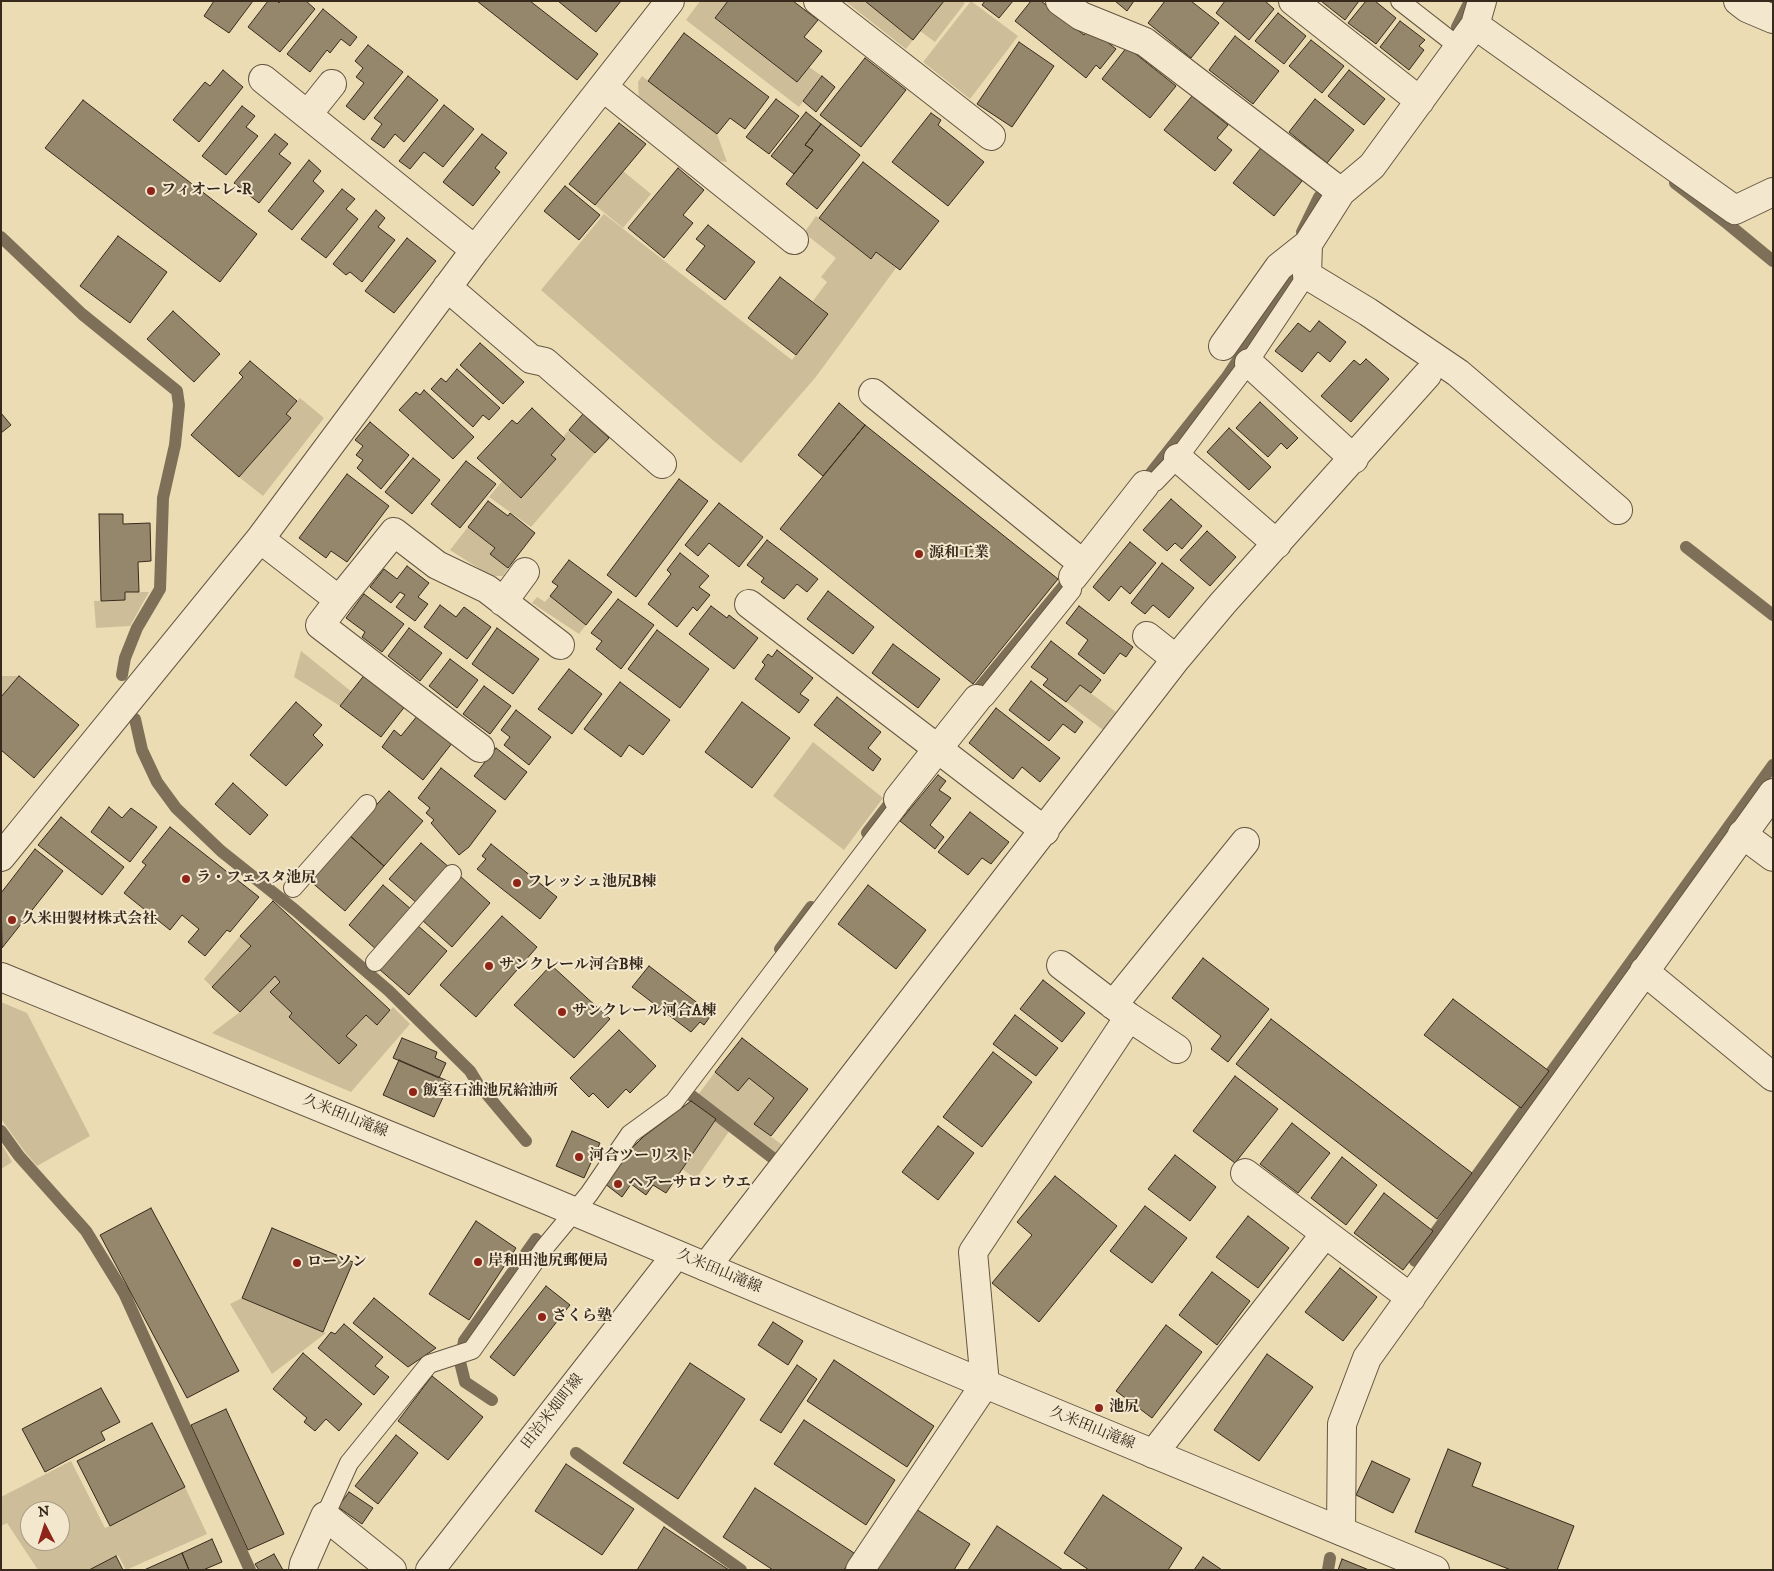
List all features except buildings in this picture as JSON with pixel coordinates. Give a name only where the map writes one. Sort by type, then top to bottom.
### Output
[{"type":"street","points":[[1,857],[260,539],[447,286],[670,1]]},
{"type":"street","points":[[818,1],[991,136]]},
{"type":"street","points":[[1060,1],[1081,16],[1145,42],[1341,192]]},
{"type":"street","points":[[1293,1],[1420,101]]},
{"type":"street","points":[[1738,1],[1747,8],[1773,19]]},
{"type":"street","points":[[1223,346],[1279,267],[1308,244],[1341,192],[1372,166],[1459,48],[1479,13],[1735,210],[1773,192]]},
{"type":"street","points":[[263,78],[475,250]]},
{"type":"street","points":[[308,114],[332,84]]},
{"type":"street","points":[[603,87],[794,240]]},
{"type":"street","points":[[1308,244],[1307,275],[1368,312],[1458,373],[1618,510]]},
{"type":"street","points":[[447,286],[531,359],[545,362],[662,464]]},
{"type":"street","points":[[1249,363],[1354,459]]},
{"type":"street","points":[[706,1267],[1045,831],[1176,659],[1223,603],[1354,459],[1427,375]]},
{"type":"street","points":[[873,393],[1078,571],[1145,484]]},
{"type":"street","points":[[1178,458],[1277,544]]},
{"type":"street","points":[[480,748],[320,625],[339,600],[394,532],[437,565],[487,589],[560,645]]},
{"type":"street","points":[[260,539],[339,600]]},
{"type":"street","points":[[503,602],[525,572]]},
{"type":"street","points":[[749,604],[1045,831]]},
{"type":"street","points":[[1147,636],[1176,659]]},
{"type":"street","points":[[898,799],[977,699]]},
{"type":"street","points":[[1341,1531],[1342,1424],[1367,1358],[1773,793]]},
{"type":"street","points":[[1742,834],[1773,857]]},
{"type":"street","points":[[860,1570],[986,1384],[973,1252],[1121,1011],[1245,842]]},
{"type":"street","points":[[1061,965],[1121,1011],[1177,1049]]},
{"type":"street","points":[[1644,972],[1773,1077]]},
{"type":"street","name":"久米田山滝線","points":[[1,977],[574,1212],[1435,1570]]},
{"type":"street","points":[[1245,1173],[1410,1298]]},
{"type":"street","points":[[1153,1454],[1325,1234]]},
{"type":"street","name":"田治米畑町線","points":[[430,1570],[676,1255]]},
{"type":"street","points":[[304,1570],[304,1564],[325,1516],[392,1570]]},
{"type":"lane","points":[[1400,1],[1459,48]]},
{"type":"lane","points":[[1145,484],[1155,482],[1178,458],[1249,363],[1307,275]]},
{"type":"lane","points":[[977,699],[985,698],[1072,590],[1078,571]]},
{"type":"lane","points":[[325,1516],[349,1463],[429,1364],[472,1350],[545,1247],[589,1194],[630,1134],[674,1102],[899,806],[898,799]]},
{"type":"lane","points":[[292,888],[367,804]]},
{"type":"lane","points":[[375,962],[452,874]]},
{"type":"shaded area","points":[[700,1],[728,1],[715,19],[797,82],[809,67],[822,76],[799,107],[686,20]]},
{"type":"shaded area","points":[[845,1],[865,1],[913,40],[906,49]]},
{"type":"shaded area","points":[[944,1],[962,1],[965,3],[935,42],[920,31]]},
{"type":"shaded area","points":[[971,1],[1018,36],[970,99],[923,62]]},
{"type":"shaded area","points":[[642,76],[717,134],[727,162],[712,160],[639,102],[638,82]]},
{"type":"shaded area","points":[[623,171],[651,194],[623,228],[595,205]]},
{"type":"shaded area","points":[[604,214],[792,360],[828,314],[813,301],[827,282],[821,277],[836,258],[804,233],[816,216],[871,259],[876,252],[896,268],[815,378],[741,463],[541,290]]},
{"type":"shaded area","points":[[300,398],[324,418],[263,496],[239,477],[290,419],[286,414]]},
{"type":"shaded area","points":[[569,430],[595,453],[531,527],[489,497],[502,481],[521,498],[556,459],[551,455],[565,439],[563,437]]},
{"type":"shaded area","points":[[468,527],[495,548],[490,554],[508,568],[503,576],[491,576],[450,550]]},
{"type":"shaded area","points":[[125,592],[149,592],[130,626],[96,628],[94,601],[125,600]]},
{"type":"shaded area","points":[[550,596],[586,625],[579,634],[532,603],[537,597],[545,602]]},
{"type":"shaded area","points":[[301,651],[352,692],[340,706],[294,677]]},
{"type":"shaded area","points":[[1,676],[19,676],[1,697]]},
{"type":"shaded area","points":[[1080,685],[1116,712],[1103,730],[1066,702]]},
{"type":"shaded area","points":[[813,742],[883,798],[844,850],[773,796]]},
{"type":"shaded area","points":[[240,936],[251,946],[212,987],[204,979]]},
{"type":"shaded area","points":[[275,976],[280,982],[270,992],[292,1013],[289,1017],[338,1064],[357,1045],[346,1036],[366,1015],[377,1024],[393,1007],[410,1024],[351,1092],[212,1033],[240,1012]]},
{"type":"shaded area","points":[[1,1002],[27,1013],[90,1136],[37,1166],[1,1119]]},
{"type":"shaded area","points":[[715,1072],[749,1078],[774,1098],[754,1124],[785,1147],[778,1156],[698,1095]]},
{"type":"shaded area","points":[[716,1119],[730,1130],[696,1179],[682,1169]]},
{"type":"shaded area","points":[[1,1143],[12,1162],[1,1169]]},
{"type":"shaded area","points":[[242,1298],[326,1333],[272,1374],[230,1304]]},
{"type":"shaded area","points":[[71,1461],[105,1528],[185,1487],[207,1534],[126,1570],[118,1555],[89,1570],[38,1570],[25,1551],[70,1551],[70,1501],[20,1501],[20,1543],[7,1523],[1,1526],[1,1497]]},
{"type":"waterway","points":[[1457,27],[1470,1]]},
{"type":"waterway","points":[[1675,183],[1773,261]]},
{"type":"waterway","points":[[1302,232],[1319,197]]},
{"type":"waterway","points":[[1,237],[82,314],[177,391],[179,405],[175,445],[163,498],[160,589],[137,628],[125,658],[122,675]]},
{"type":"waterway","points":[[1147,478],[1226,378],[1293,278]]},
{"type":"waterway","points":[[1686,547],[1773,615]]},
{"type":"waterway","points":[[980,687],[1065,584]]},
{"type":"waterway","points":[[135,719],[142,750],[157,782],[176,808],[221,851],[295,910],[389,991],[470,1071],[478,1084],[526,1141]]},
{"type":"waterway","points":[[1415,1261],[1773,765]]},
{"type":"waterway","points":[[867,833],[890,803]]},
{"type":"waterway","points":[[780,949],[811,907]]},
{"type":"waterway","points":[[692,1096],[774,1159]]},
{"type":"waterway","points":[[1,1131],[19,1156],[86,1231],[124,1293],[250,1570]]},
{"type":"waterway","points":[[492,1400],[465,1382],[460,1362],[464,1341],[536,1239]]},
{"type":"waterway","points":[[576,1453],[741,1570]]},
{"type":"waterway","points":[[1328,1570],[1330,1558]]},
{"type":"place","name":"フィオーレ-R","points":[[151,191]]},
{"type":"place","name":"源和工業","points":[[919,554]]},
{"type":"place","name":"ラ・フェスタ池尻","points":[[186,879]]},
{"type":"place","name":"フレッシュ池尻B棟","points":[[517,883]]},
{"type":"place","name":"久米田製材株式会社","points":[[12,920]]},
{"type":"place","name":"サンクレール河合B棟","points":[[489,966]]},
{"type":"place","name":"サンクレール河合A棟","points":[[562,1012]]},
{"type":"place","name":"飯室石油池尻給油所","points":[[413,1092]]},
{"type":"place","name":"河合ツーリスト","points":[[579,1157]]},
{"type":"place","name":"ヘアーサロン ウエ","points":[[618,1184]]},
{"type":"place","name":"岸和田池尻郵便局","points":[[478,1262]]},
{"type":"place","name":"ローソン","points":[[297,1263]]},
{"type":"place","name":"さくら塾","points":[[542,1317]]},
{"type":"place","name":"池尻","points":[[1099,1408]]}]
